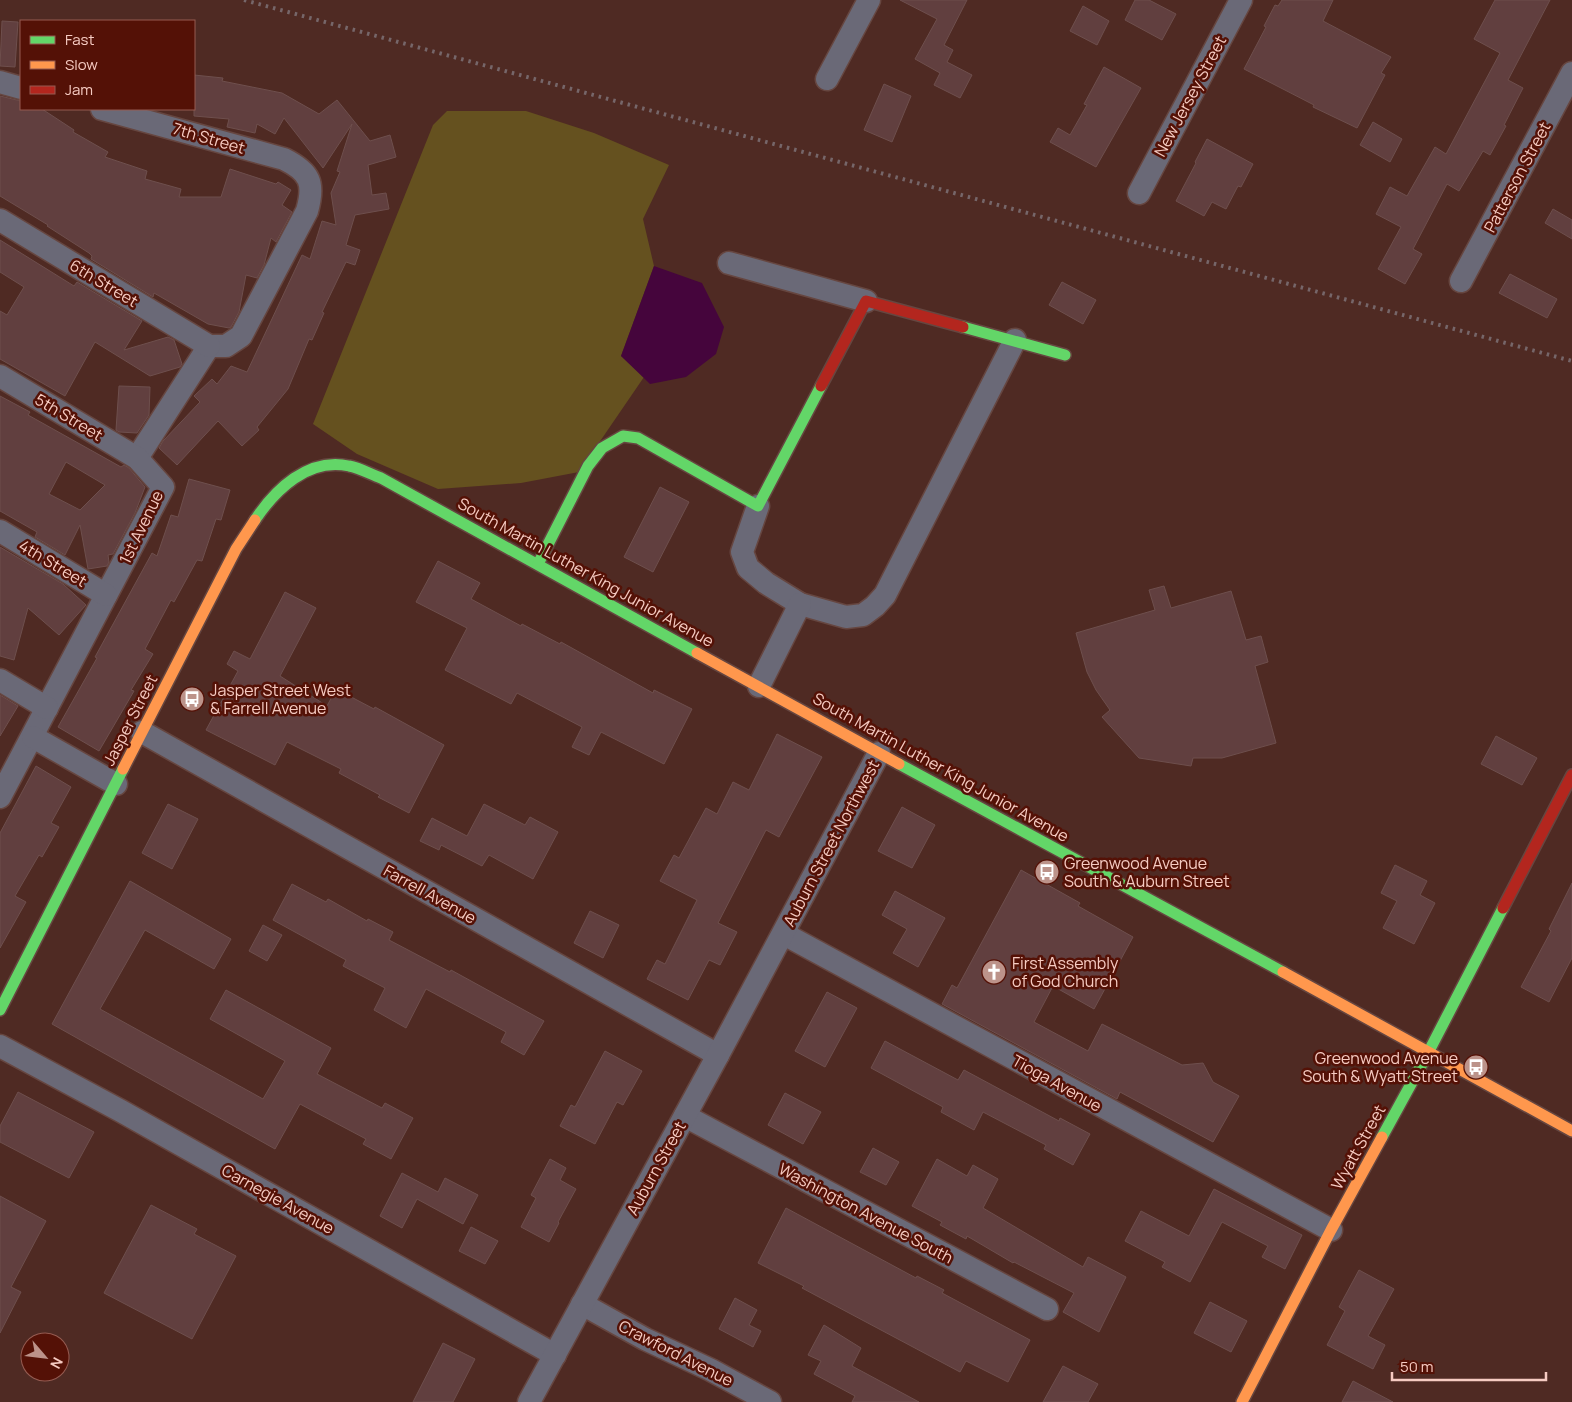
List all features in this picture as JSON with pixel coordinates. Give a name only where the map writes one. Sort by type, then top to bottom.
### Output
[{"type":"street","points":[[827,80],[869,0]]},
{"type":"street","name":"New Jersey Street","points":[[1139,193],[1241,0]]},
{"type":"street","name":"Patterson Street","points":[[1461,281],[1572,73]]},
{"type":"street","points":[[0,82],[20,88]]},
{"type":"street","name":"7th Street","points":[[106,110],[284,160],[298,167],[309,180],[311,195],[307,211],[241,336],[226,346],[208,346]]},
{"type":"street","name":"6th Street","points":[[0,220],[208,346]]},
{"type":"street","points":[[729,263],[1065,355]]},
{"type":"street","points":[[866,301],[758,506],[742,552],[748,568],[766,583],[800,604],[846,617],[863,615],[885,595],[1015,340]]},
{"type":"street","points":[[138,458],[208,346]]},
{"type":"street","name":"5th Street","points":[[0,376],[138,458]]},
{"type":"street","points":[[538,564],[588,466],[602,448],[623,436],[638,438],[758,506]]},
{"type":"street","name":"1st Avenue","points":[[0,797],[9,758],[33,737],[163,487],[138,458]]},
{"type":"street","name":"South Martin Luther King Junior Avenue","points":[[315,467],[346,465],[381,478],[1572,1132]]},
{"type":"street","name":"Jasper Street","points":[[0,1010],[236,549],[262,508],[289,479],[315,467]]},
{"type":"street","name":"4th Street","points":[[0,531],[106,595]]},
{"type":"street","points":[[759,686],[800,604]]},
{"type":"street","points":[[0,680],[47,708]]},
{"type":"street","name":"Farrell Avenue","points":[[142,732],[718,1055]]},
{"type":"street","points":[[33,737],[116,784]]},
{"type":"street","name":"Auburn Street Northwest","points":[[784,934],[879,753]]},
{"type":"street","name":"Wyatt Street","points":[[1242,1402],[1331,1230],[1428,1053],[1572,775]]},
{"type":"street","name":"Auburn Street","points":[[528,1402],[784,934]]},
{"type":"street","name":"Tioga Avenue","points":[[784,934],[1331,1230]]},
{"type":"street","name":"Carnegie Avenue","points":[[0,1046],[555,1355]]},
{"type":"street","name":"Washington Avenue South","points":[[685,1116],[1047,1309]]},
{"type":"street","name":"Crawford Avenue","points":[[582,1304],[645,1339],[711,1370],[770,1402]]},
{"type":"shaded area","points":[[447,111],[526,111],[594,133],[669,165],[643,219],[654,266],[621,356],[644,377],[579,472],[521,483],[438,489],[357,454],[313,424],[433,125]]},
{"type":"shaded area","points":[[654,266],[702,283],[724,327],[716,354],[686,377],[650,384],[621,356]]},
{"type":"building","points":[[900,0],[967,0],[944,45],[953,50],[947,62],[972,75],[960,98],[934,85],[940,73],[915,59],[937,19]]},
{"type":"building","points":[[1135,0],[1149,0],[1176,14],[1162,40],[1125,20]]},
{"type":"building","points":[[1282,0],[1333,0],[1323,21],[1391,57],[1381,73],[1385,75],[1357,128],[1313,107],[1314,105],[1244,69],[1275,5],[1278,6]]},
{"type":"building","points":[[1495,0],[1550,0],[1508,80],[1523,88],[1504,125],[1506,126],[1490,155],[1483,151],[1459,191],[1447,184],[1413,249],[1422,254],[1405,284],[1378,269],[1401,227],[1376,214],[1390,187],[1407,196],[1435,147],[1446,154],[1500,53],[1474,39]]},
{"type":"building","points":[[1083,6],[1109,21],[1097,45],[1070,31]]},
{"type":"building","points":[[2,21],[18,22],[15,67],[0,66]]},
{"type":"building","points":[[1104,67],[1141,88],[1096,167],[1050,142],[1058,128],[1070,135],[1087,105],[1084,104]]},
{"type":"building","points":[[195,75],[223,78],[222,81],[282,93],[319,114],[337,100],[370,141],[390,135],[396,157],[368,165],[372,195],[386,193],[389,209],[355,215],[346,245],[360,250],[355,265],[346,262],[322,312],[324,313],[312,340],[309,339],[288,389],[257,427],[259,430],[242,446],[218,421],[177,465],[159,448],[163,441],[200,402],[194,396],[212,379],[217,384],[231,366],[247,372],[302,255],[310,259],[322,221],[336,225],[331,193],[340,172],[337,171],[352,124],[323,168],[284,118],[275,134],[257,124],[255,133],[227,127],[229,119],[194,116]]},
{"type":"building","points":[[884,84],[911,96],[892,142],[864,130]]},
{"type":"building","points":[[0,96],[20,101],[20,110],[44,110],[74,130],[73,132],[108,152],[105,157],[147,171],[145,179],[181,189],[179,197],[221,197],[230,169],[276,184],[278,182],[291,190],[282,205],[292,212],[276,242],[271,238],[264,265],[257,278],[246,275],[239,312],[229,328],[208,324],[154,293],[153,297],[91,259],[92,256],[89,253],[0,196]]},
{"type":"building","points":[[1373,122],[1402,139],[1390,162],[1360,145]]},
{"type":"building","points":[[1207,139],[1253,164],[1241,187],[1238,186],[1226,209],[1212,202],[1204,216],[1176,201]]},
{"type":"building","points":[[1553,209],[1572,220],[1572,239],[1545,223]]},
{"type":"building","points":[[0,240],[74,286],[77,282],[142,321],[124,350],[168,337],[174,340],[182,364],[180,367],[150,376],[95,342],[65,396],[0,359],[0,311],[7,315],[24,287],[0,272]]},
{"type":"building","points":[[1510,274],[1557,299],[1547,318],[1499,293]]},
{"type":"building","points":[[1062,282],[1096,300],[1083,324],[1049,305]]},
{"type":"building","points":[[119,386],[150,387],[149,415],[137,433],[119,432],[116,430]]},
{"type":"building","points":[[0,396],[30,412],[28,415],[121,467],[124,465],[129,468],[145,487],[135,513],[113,554],[108,555],[109,562],[107,566],[88,569],[80,525],[65,555],[35,537],[37,532],[0,511]],"holes":[[[66,462],[105,485],[80,510],[49,494]]]},
{"type":"building","points":[[189,479],[230,490],[221,520],[216,519],[202,561],[197,560],[174,602],[171,600],[145,649],[153,654],[131,690],[134,691],[99,751],[58,727],[97,658],[95,657],[152,553],[157,556],[171,515],[178,517]]},
{"type":"building","points":[[660,487],[689,502],[653,572],[624,557]]},
{"type":"building","points":[[0,547],[63,584],[86,605],[59,635],[28,608],[14,660],[0,656]]},
{"type":"building","points":[[438,561],[480,583],[471,599],[521,626],[522,624],[560,644],[561,642],[653,693],[654,690],[692,709],[664,764],[601,732],[589,755],[572,747],[582,727],[517,693],[511,704],[445,670],[467,628],[416,602]]},
{"type":"building","points":[[1164,586],[1171,608],[1231,591],[1246,640],[1261,636],[1268,662],[1255,666],[1276,743],[1222,758],[1193,758],[1191,766],[1139,758],[1102,717],[1110,710],[1096,690],[1087,672],[1076,633],[1155,610],[1149,590]]},
{"type":"building","points":[[285,592],[316,608],[280,676],[327,706],[336,689],[374,709],[375,707],[444,745],[409,813],[339,773],[341,769],[287,742],[275,765],[206,730],[238,671],[227,664],[234,651],[250,659]]},
{"type":"building","points":[[0,695],[18,706],[0,736]]},
{"type":"building","points":[[777,734],[822,757],[779,837],[766,830],[718,923],[737,932],[720,965],[709,960],[688,1000],[647,979],[657,960],[665,964],[697,900],[660,881],[674,855],[679,858],[706,808],[717,814],[733,782],[749,790]]},
{"type":"building","points":[[1496,736],[1537,758],[1522,785],[1481,764]]},
{"type":"building","points":[[36,766],[71,787],[51,823],[59,827],[42,857],[39,855],[15,896],[26,902],[0,948],[0,833]]},
{"type":"building","points":[[168,804],[198,819],[172,869],[142,853]]},
{"type":"building","points":[[484,804],[525,825],[530,817],[558,832],[533,879],[489,855],[482,866],[441,845],[439,850],[420,841],[432,818],[467,836]]},
{"type":"building","points":[[902,807],[935,825],[912,868],[878,851]]},
{"type":"building","points":[[1395,865],[1427,881],[1420,895],[1435,903],[1414,944],[1383,928],[1397,901],[1381,893]]},
{"type":"building","points":[[1021,870],[1080,903],[1078,906],[1133,937],[1094,1009],[1053,986],[1034,1022],[1088,1051],[1102,1024],[1182,1065],[1203,1063],[1213,1082],[1239,1096],[1213,1142],[1120,1092],[1117,1099],[942,1004],[952,985],[957,988]]},
{"type":"building","points":[[130,881],[231,939],[214,969],[145,930],[100,1009],[263,1099],[285,1061],[210,1019],[226,990],[331,1048],[317,1074],[382,1108],[385,1103],[413,1118],[391,1159],[363,1144],[366,1139],[300,1104],[275,1149],[52,1024]]},
{"type":"building","points":[[1572,883],[1572,958],[1549,1002],[1521,987],[1551,931],[1549,929]]},
{"type":"building","points":[[292,884],[326,902],[328,899],[367,921],[368,919],[393,932],[389,940],[450,972],[451,970],[544,1021],[524,1055],[501,1042],[506,1032],[426,989],[406,1028],[374,1010],[385,988],[343,966],[346,960],[273,920]]},
{"type":"building","points":[[895,891],[945,918],[918,967],[893,953],[907,929],[882,915]]},
{"type":"building","points":[[590,911],[619,925],[603,958],[574,943]]},
{"type":"building","points":[[263,925],[282,935],[267,961],[249,951]]},
{"type":"building","points":[[827,992],[857,1008],[825,1067],[795,1051]]},
{"type":"building","points":[[885,1041],[958,1080],[964,1070],[1059,1121],[1060,1118],[1090,1134],[1073,1165],[1044,1149],[1046,1145],[983,1112],[974,1130],[941,1112],[943,1107],[871,1068]]},
{"type":"building","points":[[605,1051],[642,1071],[623,1105],[617,1102],[595,1144],[560,1126],[571,1105],[575,1107]]},
{"type":"building","points":[[18,1092],[94,1132],[69,1178],[0,1142],[0,1126]]},
{"type":"building","points":[[785,1093],[821,1112],[803,1144],[768,1125]]},
{"type":"building","points":[[873,1148],[899,1162],[886,1185],[860,1172]]},
{"type":"building","points":[[550,1159],[566,1168],[560,1180],[576,1189],[549,1242],[521,1227],[536,1198],[531,1195]]},
{"type":"building","points":[[937,1159],[967,1176],[973,1165],[998,1179],[983,1208],[1083,1267],[1088,1257],[1126,1277],[1099,1332],[1063,1312],[1074,1293],[1013,1263],[967,1236],[966,1239],[940,1225],[942,1222],[912,1206]]},
{"type":"building","points":[[402,1173],[438,1192],[445,1178],[478,1195],[463,1224],[417,1199],[402,1228],[380,1216]]},
{"type":"building","points":[[1214,1189],[1302,1235],[1285,1269],[1262,1257],[1268,1246],[1222,1222],[1190,1282],[1162,1267],[1165,1262],[1125,1241],[1141,1211],[1189,1236]]},
{"type":"building","points":[[0,1196],[46,1221],[11,1287],[21,1292],[0,1333]]},
{"type":"building","points":[[151,1205],[197,1229],[194,1234],[236,1256],[192,1339],[104,1293]]},
{"type":"building","points":[[786,1208],[916,1278],[917,1276],[944,1290],[942,1293],[1030,1340],[1008,1382],[966,1361],[960,1372],[802,1288],[804,1286],[758,1263]]},
{"type":"building","points":[[471,1227],[498,1241],[485,1264],[459,1251]]},
{"type":"building","points":[[1359,1270],[1394,1289],[1368,1336],[1385,1345],[1373,1369],[1327,1345],[1345,1311],[1339,1307]]},
{"type":"building","points":[[735,1298],[757,1310],[749,1325],[761,1331],[753,1347],[719,1329]]},
{"type":"building","points":[[1210,1302],[1247,1321],[1231,1352],[1194,1333]]},
{"type":"building","points":[[824,1325],[861,1348],[852,1366],[919,1402],[852,1402],[855,1396],[814,1374],[821,1361],[808,1355]]},
{"type":"building","points":[[443,1343],[475,1359],[453,1402],[413,1402]]},
{"type":"building","points":[[1063,1366],[1098,1384],[1088,1402],[1043,1402]]},
{"type":"building","points":[[1353,1381],[1393,1402],[1342,1402]]},
{"type":"railway","points":[[244,0],[1572,361]]},
{"type":"traffic: fast","points":[[963,327],[1065,355]]},
{"type":"traffic: fast","points":[[538,564],[588,466],[602,448],[623,436],[638,438],[758,506],[821,386]]},
{"type":"traffic: fast","points":[[255,520],[272,498],[294,478],[320,466],[353,467],[381,478],[697,653]]},
{"type":"traffic: fast","points":[[899,764],[1283,972]]},
{"type":"traffic: fast","points":[[0,1010],[123,769]]},
{"type":"traffic: fast","points":[[1382,1137],[1503,908]]},
{"type":"traffic: slow","points":[[123,769],[236,549],[255,520]]},
{"type":"traffic: slow","points":[[697,653],[899,764]]},
{"type":"traffic: slow","points":[[1283,972],[1572,1131]]},
{"type":"traffic: slow","points":[[1242,1402],[1331,1230],[1382,1137]]},
{"type":"traffic: jam","points":[[821,386],[866,301],[963,327]]},
{"type":"traffic: jam","points":[[1503,908],[1572,775]]},
{"type":"place","name":"Jasper Street West & Farrell Avenue","points":[[192,699]]},
{"type":"place","name":"Greenwood Avenue South & Auburn Street","points":[[1047,872]]},
{"type":"place","name":"First Assembly of God Church","points":[[994,972]]},
{"type":"place","name":"Greenwood Avenue South & Wyatt Street","points":[[1476,1067]]}]
